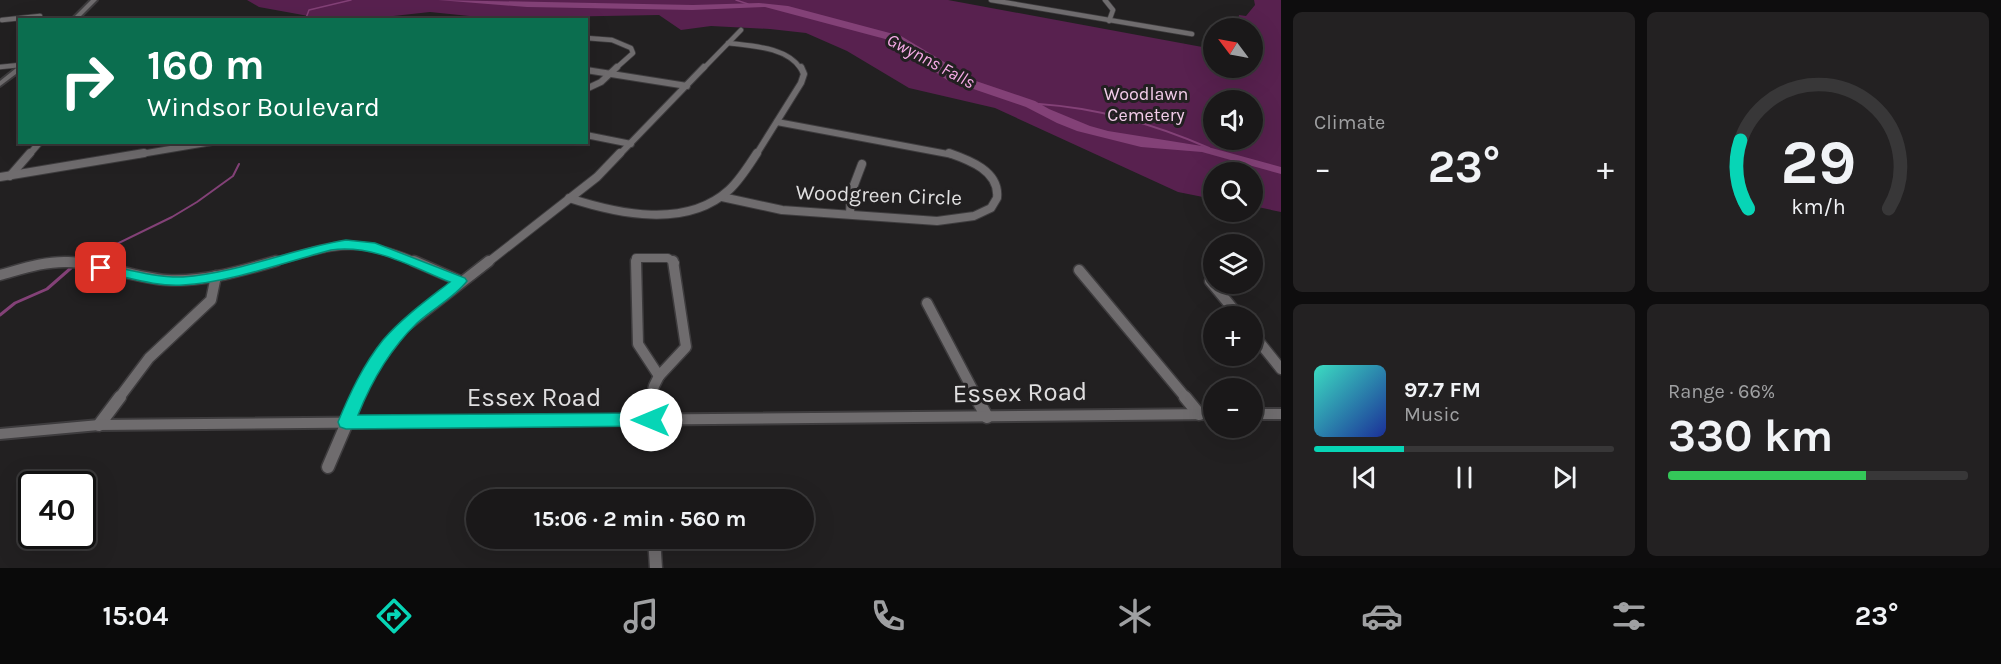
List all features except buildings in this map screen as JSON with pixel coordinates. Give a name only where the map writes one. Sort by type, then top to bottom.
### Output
[{"type":"street","points":[[75,18],[94,0]]},
{"type":"street","points":[[991,0],[1192,34]]},
{"type":"street","points":[[1105,0],[1113,9],[1110,21]]},
{"type":"street","points":[[20,18],[40,16],[38,18]]},
{"type":"street","points":[[1,20],[18,18]]},
{"type":"street","points":[[1,20],[17,24]]},
{"type":"street","points":[[0,27],[17,24]]},
{"type":"street","points":[[328,467],[362,384],[389,344],[410,322],[460,281],[597,177],[741,30]]},
{"type":"street","points":[[588,38],[612,40],[631,48],[632,56],[611,74],[588,88]]},
{"type":"street","points":[[569,198],[609,211],[643,215],[680,212],[722,197],[736,182],[777,122],[802,82],[803,70],[794,61],[778,53],[728,43]]},
{"type":"street","points":[[0,67],[18,66]]},
{"type":"street","points":[[0,84],[18,68]]},
{"type":"street","points":[[588,70],[687,86]]},
{"type":"street","name":"Woodgreen Circle","points":[[722,197],[759,207],[940,219],[966,218],[985,212],[993,206],[998,193],[996,185],[984,171],[948,153],[777,122]]},
{"type":"street","points":[[588,135],[631,144]]},
{"type":"street","points":[[10,176],[38,144]]},
{"type":"street","points":[[143,153],[145,144]]},
{"type":"street","points":[[0,177],[199,144]]},
{"type":"street","points":[[850,214],[851,193],[861,164]]},
{"type":"street","points":[[0,275],[42,264],[68,262],[183,281],[216,276],[331,247],[360,244],[379,248],[460,281]]},
{"type":"street","points":[[651,420],[651,393],[659,376],[686,347],[675,262],[668,258],[636,258],[638,344],[659,376]]},
{"type":"street","points":[[1079,270],[1199,414]]},
{"type":"street","points":[[99,425],[149,358],[211,300],[216,276]]},
{"type":"street","points":[[1221,294],[1231,306]]},
{"type":"street","points":[[927,303],[987,417]]},
{"type":"street","points":[[1263,347],[1281,369]]},
{"type":"street","name":"Essex Road","points":[[0,434],[99,425],[1203,414]]},
{"type":"street","points":[[1263,414],[1281,414]]},
{"type":"street","points":[[655,549],[656,568]]},
{"type":"green space","name":"Woodlawn Cemetery","points":[[247,0],[948,0],[1203,47],[1203,78],[1263,78],[1263,18],[1239,18],[1239,15],[1246,16],[1255,5],[1254,0],[1281,0],[1281,212],[1263,208],[1263,162],[1203,162],[1203,197],[1178,192],[995,108],[909,88],[847,51],[806,33],[711,26],[681,30],[659,15],[489,18],[430,12],[375,18],[320,18],[259,7]]},
{"type":"water","name":"Gwynns Falls","points":[[438,0],[693,5],[759,3],[788,6],[901,36],[976,81],[1035,101],[1090,126],[1203,146],[1203,150],[1219,150],[1263,162],[1238,162],[1202,152],[1141,147],[1077,131],[1026,107],[947,80],[889,40],[765,7],[692,10],[527,7]]},
{"type":"water","name":"Gwynns Falls","points":[[1263,162],[1281,167],[1281,174],[1263,169]]},
{"type":"waterway","points":[[306,18],[309,10],[351,0]]},
{"type":"waterway","name":"Gwynns Falls","points":[[736,0],[748,4]]},
{"type":"waterway","points":[[1039,104],[1083,109],[1126,118],[1203,146]]},
{"type":"waterway","points":[[88,258],[172,217],[197,202],[233,176],[239,164]]},
{"type":"waterway","points":[[0,315],[15,303],[47,289],[71,268]]},
{"type":"route","points":[[101,268],[183,281],[216,276],[346,244],[379,248],[460,281],[423,310],[389,344],[362,384],[346,422],[651,420]]}]
